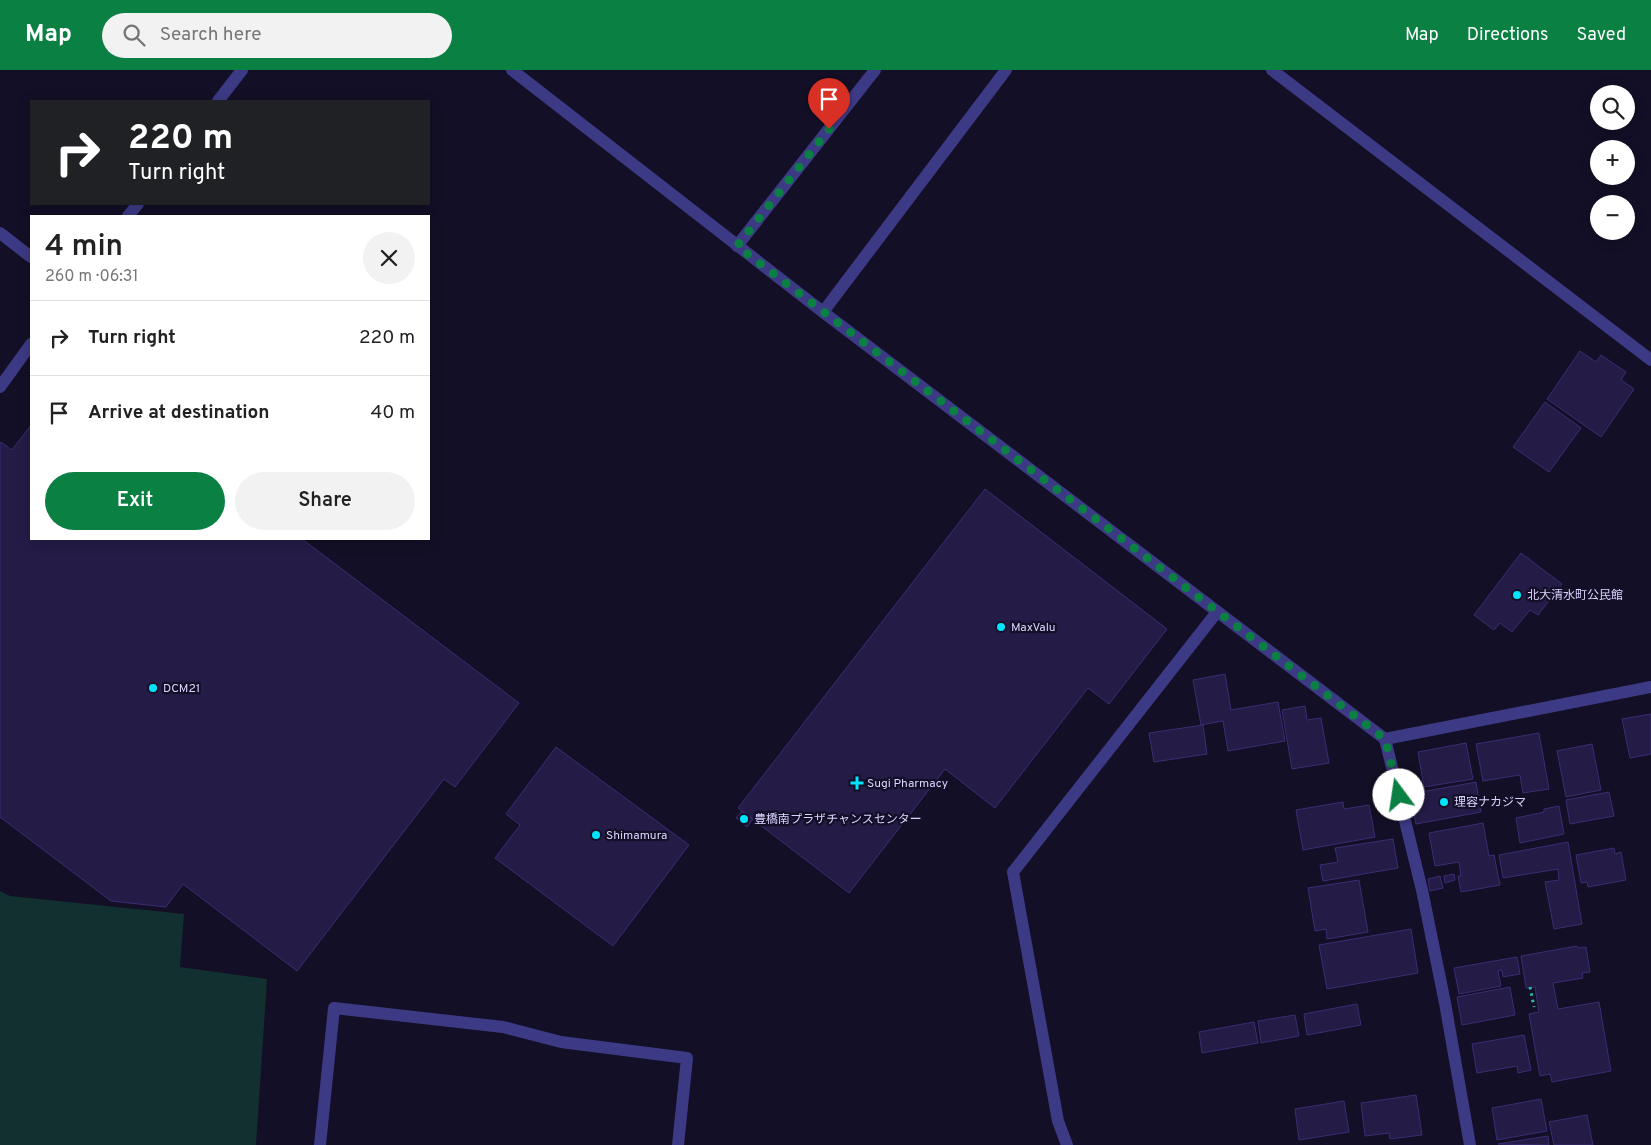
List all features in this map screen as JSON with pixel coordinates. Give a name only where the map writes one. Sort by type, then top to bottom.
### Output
[{"type":"street","points":[[219,100],[242,70]]},
{"type":"street","points":[[512,70],[823,312],[1385,739],[1422,890],[1445,1003],[1470,1145]]},
{"type":"street","points":[[737,246],[875,70]]},
{"type":"street","points":[[823,312],[1006,70]]},
{"type":"street","points":[[1272,70],[1651,360]]},
{"type":"street","points":[[129,215],[137,205]]},
{"type":"street","points":[[0,233],[30,256]]},
{"type":"street","points":[[0,387],[30,345]]},
{"type":"street","points":[[1067,1145],[1058,1121],[1013,872],[1217,612]]},
{"type":"street","points":[[1385,739],[1651,687]]},
{"type":"street","points":[[320,1145],[334,1008],[503,1027],[561,1042],[687,1058],[678,1145]]},
{"type":"path","points":[[1530,988],[1534,1007]]},
{"type":"green space","points":[[0,891],[10,896],[184,914],[180,967],[267,979],[256,1145],[0,1145]]},
{"type":"building","points":[[1580,351],[1596,362],[1601,355],[1626,372],[1621,380],[1634,389],[1601,437],[1547,399]]},
{"type":"building","points":[[1545,402],[1581,428],[1549,472],[1513,447]]},
{"type":"building","points":[[30,426],[30,540],[303,540],[519,703],[455,787],[444,779],[297,971],[183,884],[166,907],[111,901],[0,817],[1,442],[12,450]]},
{"type":"building","points":[[985,489],[1167,629],[1109,704],[1088,688],[995,808],[945,769],[849,893],[738,808]]},
{"type":"building","points":[[1521,553],[1562,584],[1538,615],[1530,610],[1512,632],[1500,623],[1494,630],[1474,615]]},
{"type":"building","points":[[1225,674],[1231,710],[1278,702],[1285,741],[1228,751],[1223,721],[1201,725],[1193,680]]},
{"type":"building","points":[[1305,706],[1307,720],[1321,718],[1329,763],[1292,769],[1282,710]]},
{"type":"building","points":[[1651,714],[1651,754],[1630,758],[1622,719]]},
{"type":"building","points":[[1203,725],[1207,754],[1154,762],[1149,733]]},
{"type":"building","points":[[1539,733],[1549,789],[1523,793],[1520,775],[1483,781],[1476,744]]},
{"type":"building","points":[[1466,743],[1473,779],[1424,787],[1418,752]]},
{"type":"building","points":[[1592,744],[1601,790],[1566,797],[1557,751]]},
{"type":"building","points":[[556,747],[689,845],[613,946],[495,858],[520,825],[506,814]]},
{"type":"building","points":[[1476,782],[1481,812],[1416,824],[1410,794]]},
{"type":"building","points":[[1609,792],[1614,816],[1570,824],[1566,800]]},
{"type":"building","points":[[1343,802],[1344,809],[1369,805],[1375,837],[1303,850],[1296,810]]},
{"type":"building","points":[[1559,806],[1564,834],[1520,843],[1516,818],[1544,812],[1544,809]]},
{"type":"building","name":"豊橋南プラザチャンスセンター","points":[[742,811],[753,819],[747,827],[736,818]]},
{"type":"building","points":[[1483,823],[1489,856],[1494,855],[1500,885],[1461,892],[1458,876],[1461,876],[1459,862],[1435,866],[1429,833]]},
{"type":"building","points":[[1393,839],[1398,868],[1323,881],[1320,865],[1338,862],[1335,848]]},
{"type":"building","points":[[1568,842],[1582,924],[1554,929],[1545,882],[1559,880],[1558,869],[1503,878],[1499,855]]},
{"type":"building","points":[[1614,848],[1615,854],[1621,852],[1626,880],[1588,887],[1587,882],[1581,883],[1576,855]]},
{"type":"building","points":[[1454,874],[1455,880],[1445,883],[1444,876]]},
{"type":"building","points":[[1440,876],[1443,888],[1430,891],[1428,879]]},
{"type":"building","points":[[1359,880],[1368,932],[1327,939],[1326,929],[1315,931],[1308,888]]},
{"type":"building","points":[[1411,929],[1418,973],[1327,989],[1319,945]]},
{"type":"building","points":[[1577,946],[1578,948],[1586,947],[1590,972],[1582,973],[1583,978],[1553,983],[1558,1009],[1599,1002],[1611,1071],[1552,1082],[1550,1074],[1540,1076],[1529,1014],[1539,1012],[1535,987],[1526,988],[1521,956]]},
{"type":"building","points":[[1517,957],[1520,974],[1503,977],[1502,970],[1498,971],[1501,986],[1459,994],[1454,968]]},
{"type":"building","points":[[1510,987],[1515,1015],[1462,1025],[1457,997]]},
{"type":"building","points":[[1357,1004],[1361,1025],[1307,1035],[1304,1014]]},
{"type":"building","points":[[1295,1015],[1299,1036],[1261,1043],[1258,1021]]},
{"type":"building","points":[[1254,1022],[1258,1043],[1202,1053],[1199,1032]]},
{"type":"building","points":[[1524,1035],[1531,1070],[1518,1073],[1517,1066],[1477,1073],[1472,1044]]},
{"type":"building","points":[[1416,1095],[1422,1135],[1390,1139],[1389,1133],[1365,1136],[1361,1103]]},
{"type":"building","points":[[1541,1099],[1547,1131],[1497,1140],[1492,1108]]},
{"type":"building","points":[[1344,1101],[1349,1132],[1299,1140],[1295,1109]]},
{"type":"building","points":[[1587,1115],[1593,1145],[1554,1145],[1549,1122]]},
{"type":"building","points":[[1548,1136],[1549,1145],[1498,1144]]},
{"type":"place","name":"北大清水町公民館","points":[[1517,595]]},
{"type":"place","name":"MaxValu","points":[[1001,627]]},
{"type":"place","name":"DCM21","points":[[153,688]]},
{"type":"place","name":"Sugi Pharmacy","points":[[857,783]]},
{"type":"place","name":"理容ナカジマ","points":[[1444,802]]},
{"type":"place","name":"豊橋南プラザチャンスセンター","points":[[744,819]]},
{"type":"place","name":"Shimamura","points":[[596,835]]},
{"type":"route","points":[[829,129],[737,246],[1385,739],[1399,795]]}]
